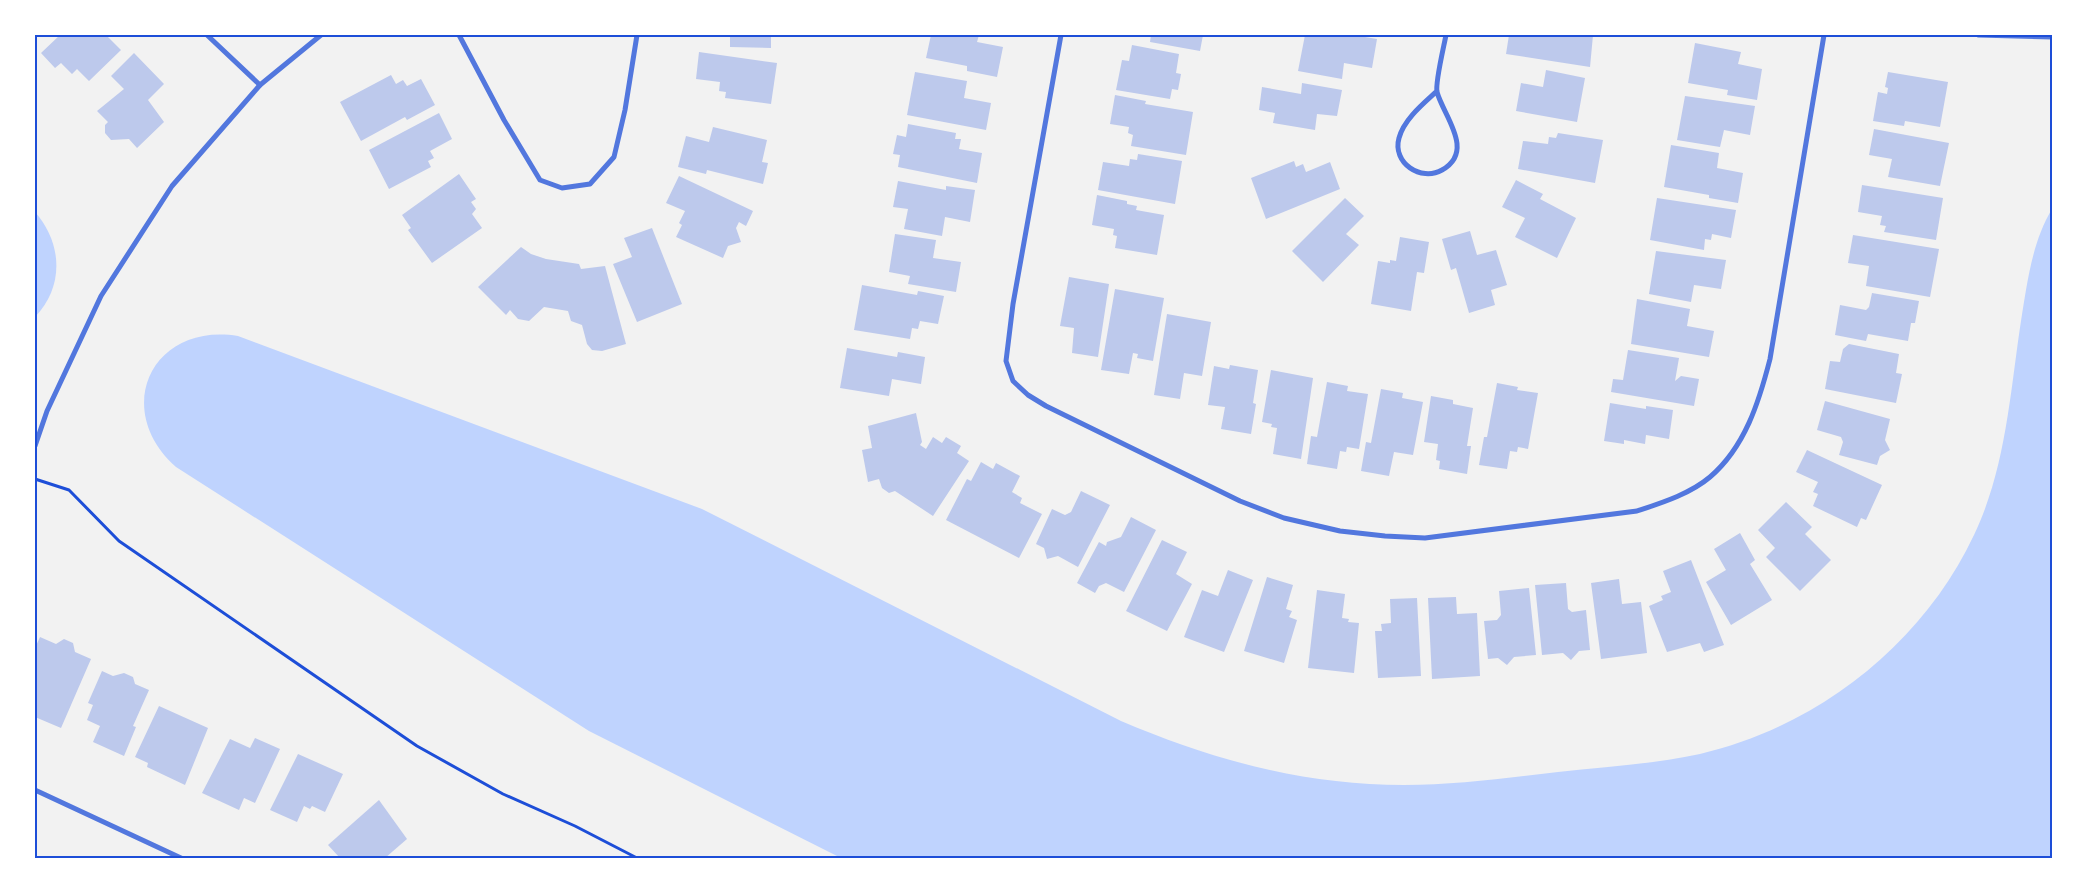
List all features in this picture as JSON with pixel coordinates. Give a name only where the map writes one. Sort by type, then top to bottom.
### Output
[{"type":"street","points":[[208,35],[260,85]]},
{"type":"street","points":[[35,446],[47,411],[101,296],[172,186],[260,85],[321,35]]},
{"type":"street","points":[[459,35],[504,120],[540,180],[562,188],[590,184],[614,157],[625,110],[637,35]]},
{"type":"street","points":[[1061,35],[1013,304],[1006,361],[1013,380],[1028,395],[1046,406],[1240,501],[1284,518],[1340,531],[1425,538],[1637,511],[1670,500],[1710,477],[1737,445],[1757,407],[1770,359],[1824,35]]},
{"type":"street","points":[[1437,91],[1454,127],[1457,151],[1452,162],[1443,170],[1430,174],[1418,172],[1408,167],[1401,158],[1398,147],[1399,137],[1405,125],[1437,91],[1446,35]]},
{"type":"street","points":[[1978,35],[2052,37]]},
{"type":"street","points":[[35,790],[181,858]]},
{"type":"path","points":[[35,479],[69,490],[119,542],[417,746],[503,794],[575,826],[637,858]]},
{"type":"water","points":[[2052,209],[2052,858],[841,858],[589,731],[176,467],[156,444],[146,420],[144,396],[150,374],[163,356],[183,342],[208,335],[238,336],[702,509],[1121,721],[1155,735],[1225,758],[1295,775],[1367,784],[1404,785],[1481,781],[1629,765],[1700,754],[1743,741],[1785,724],[1825,702],[1862,675],[1896,645],[1926,611],[1952,575],[1974,535],[1985,510],[2000,457],[2031,264],[2040,235]]},
{"type":"water","points":[[35,212],[51,238],[55,251],[56,265],[55,279],[51,292],[35,317]]},
{"type":"building","points":[[60,35],[106,35],[121,50],[89,81],[77,69],[72,74],[61,63],[55,68],[41,53]]},
{"type":"building","points":[[730,35],[771,35],[771,48],[730,47]]},
{"type":"building","points":[[931,35],[979,35],[977,42],[1003,47],[997,77],[967,71],[967,66],[926,58]]},
{"type":"building","points":[[1151,35],[1203,35],[1200,51],[1150,42]]},
{"type":"building","points":[[1305,35],[1346,37],[1347,35],[1353,35],[1377,39],[1372,68],[1344,63],[1342,79],[1298,71]]},
{"type":"building","points":[[1509,35],[1593,35],[1590,67],[1506,54]]},
{"type":"building","points":[[1695,43],[1741,52],[1738,64],[1762,69],[1757,100],[1727,95],[1728,90],[1688,83]]},
{"type":"building","points":[[1132,45],[1179,54],[1176,73],[1181,74],[1178,90],[1172,89],[1170,99],[1116,90],[1122,60],[1129,61]]},
{"type":"building","points":[[699,52],[777,63],[771,104],[725,98],[726,92],[719,91],[720,82],[696,79]]},
{"type":"building","points":[[134,53],[164,84],[148,100],[164,122],[137,148],[129,139],[111,140],[105,133],[105,125],[108,122],[97,111],[124,89],[111,76]]},
{"type":"building","points":[[1546,70],[1585,78],[1577,122],[1516,111],[1521,83],[1543,87]]},
{"type":"building","points":[[915,72],[967,81],[964,98],[991,103],[986,130],[907,115]]},
{"type":"building","points":[[1888,72],[1948,82],[1940,127],[1905,121],[1904,126],[1873,121],[1878,92],[1887,94],[1888,88],[1885,87]]},
{"type":"building","points":[[391,75],[396,84],[403,80],[407,86],[421,79],[435,105],[407,120],[405,117],[361,141],[340,102]]},
{"type":"building","points":[[1302,83],[1342,90],[1337,116],[1317,114],[1315,130],[1273,123],[1275,113],[1259,110],[1262,87],[1301,94]]},
{"type":"building","points":[[1115,95],[1146,101],[1145,104],[1193,112],[1186,155],[1131,146],[1133,135],[1128,133],[1129,127],[1110,124]]},
{"type":"building","points":[[1685,96],[1755,106],[1750,135],[1724,130],[1720,147],[1677,140]]},
{"type":"building","points":[[439,113],[452,139],[430,151],[434,158],[428,161],[431,167],[389,189],[369,150]]},
{"type":"building","points":[[908,124],[956,133],[955,139],[961,139],[959,149],[982,153],[977,183],[898,167],[900,155],[893,154],[897,135],[906,137]]},
{"type":"building","points":[[713,127],[767,140],[762,162],[768,163],[763,184],[707,170],[706,174],[678,167],[686,136],[709,142]]},
{"type":"building","points":[[1874,129],[1949,143],[1940,186],[1888,177],[1892,159],[1869,155]]},
{"type":"building","points":[[1558,133],[1603,140],[1595,183],[1518,169],[1523,141],[1548,144],[1549,137],[1556,138]]},
{"type":"building","points":[[1671,145],[1719,153],[1717,168],[1743,173],[1738,203],[1709,198],[1709,195],[1664,187]]},
{"type":"building","points":[[1138,154],[1182,161],[1175,204],[1098,190],[1103,162],[1129,166],[1130,159],[1137,160]]},
{"type":"building","points":[[1294,161],[1296,167],[1303,164],[1306,172],[1330,162],[1340,189],[1266,219],[1251,178]]},
{"type":"building","points":[[459,174],[476,199],[471,202],[476,209],[472,214],[482,228],[432,263],[408,230],[411,228],[402,215]]},
{"type":"building","points":[[679,176],[753,211],[746,226],[739,222],[736,228],[741,242],[728,246],[723,258],[676,237],[682,225],[679,223],[685,211],[666,203]]},
{"type":"building","points":[[1516,180],[1543,194],[1540,199],[1576,218],[1557,258],[1515,237],[1525,218],[1502,207]]},
{"type":"building","points":[[898,181],[946,190],[946,186],[975,190],[970,222],[945,217],[942,236],[904,229],[908,209],[893,207]]},
{"type":"building","points":[[1862,185],[1943,198],[1936,240],[1884,232],[1886,226],[1880,225],[1882,216],[1858,212]]},
{"type":"building","points":[[1097,195],[1127,201],[1127,204],[1137,206],[1136,210],[1164,215],[1157,255],[1115,248],[1117,236],[1113,235],[1114,229],[1092,225]]},
{"type":"building","points":[[1345,198],[1364,216],[1346,234],[1359,245],[1323,282],[1292,251]]},
{"type":"building","points":[[1657,198],[1736,210],[1731,238],[1712,234],[1711,240],[1705,239],[1704,250],[1650,240]]},
{"type":"building","points":[[652,228],[682,304],[637,322],[613,264],[632,257],[624,238]]},
{"type":"building","points":[[1470,231],[1477,255],[1496,250],[1507,285],[1491,290],[1495,305],[1469,313],[1456,268],[1451,270],[1442,239]]},
{"type":"building","points":[[895,234],[936,240],[933,258],[961,262],[956,292],[908,284],[910,276],[889,272]]},
{"type":"building","points":[[1853,235],[1939,249],[1930,297],[1866,286],[1869,266],[1848,263]]},
{"type":"building","points":[[1400,237],[1429,242],[1424,273],[1417,272],[1411,311],[1371,304],[1378,261],[1390,263],[1390,260],[1396,261]]},
{"type":"building","points":[[521,247],[531,254],[546,259],[579,264],[581,269],[605,266],[626,344],[602,351],[592,350],[587,344],[582,325],[571,321],[568,311],[544,307],[529,321],[518,319],[510,310],[506,315],[478,287]]},
{"type":"building","points":[[1656,251],[1726,260],[1721,289],[1694,285],[1691,302],[1649,294]]},
{"type":"building","points":[[1069,277],[1109,284],[1098,357],[1072,353],[1074,328],[1060,326]]},
{"type":"building","points":[[862,285],[917,295],[918,291],[944,296],[938,324],[920,321],[918,329],[912,328],[910,339],[854,330]]},
{"type":"building","points":[[1115,289],[1164,298],[1153,361],[1137,358],[1138,354],[1133,353],[1129,374],[1101,370]]},
{"type":"building","points":[[1872,293],[1919,301],[1915,323],[1911,323],[1908,341],[1868,334],[1866,341],[1835,335],[1840,305],[1866,310],[1869,307]]},
{"type":"building","points":[[1637,299],[1690,309],[1687,326],[1714,331],[1709,357],[1631,344]]},
{"type":"building","points":[[1167,314],[1211,322],[1202,376],[1184,373],[1180,399],[1154,395]]},
{"type":"building","points":[[1849,344],[1899,354],[1896,373],[1902,374],[1896,403],[1825,389],[1830,361],[1840,362],[1843,349]]},
{"type":"building","points":[[847,348],[897,357],[898,352],[925,357],[921,384],[892,379],[889,396],[840,388]]},
{"type":"building","points":[[1628,350],[1679,358],[1675,381],[1681,376],[1699,379],[1694,406],[1611,392],[1613,379],[1623,380]]},
{"type":"building","points":[[1230,365],[1258,370],[1253,403],[1256,404],[1251,434],[1221,429],[1225,407],[1208,405],[1214,366],[1229,369]]},
{"type":"building","points":[[1271,370],[1313,378],[1301,459],[1273,454],[1277,428],[1271,427],[1272,424],[1262,422]]},
{"type":"building","points":[[1327,382],[1348,386],[1347,391],[1368,394],[1359,449],[1347,447],[1346,452],[1340,451],[1337,469],[1307,464],[1311,436],[1317,437]]},
{"type":"building","points":[[1497,383],[1518,387],[1517,390],[1538,393],[1528,449],[1518,447],[1517,452],[1510,451],[1507,469],[1479,465],[1484,437],[1487,437]]},
{"type":"building","points":[[1381,389],[1403,393],[1402,398],[1423,402],[1413,455],[1394,452],[1389,476],[1361,471],[1366,442],[1371,443]]},
{"type":"building","points":[[1431,396],[1453,400],[1453,404],[1473,408],[1467,446],[1471,446],[1467,474],[1439,469],[1440,461],[1436,460],[1438,444],[1424,442]]},
{"type":"building","points":[[1825,401],[1890,419],[1885,440],[1890,450],[1880,456],[1877,465],[1839,455],[1843,442],[1841,437],[1817,430]]},
{"type":"building","points":[[1610,403],[1646,409],[1646,406],[1673,410],[1669,439],[1646,435],[1645,444],[1624,440],[1624,444],[1604,441]]},
{"type":"building","points":[[916,413],[922,442],[920,445],[926,449],[933,437],[942,443],[946,437],[961,446],[957,453],[969,461],[933,516],[895,491],[889,493],[882,488],[879,479],[868,482],[862,450],[872,448],[868,426]]},
{"type":"building","points":[[1807,450],[1882,485],[1866,520],[1861,518],[1857,527],[1813,506],[1818,494],[1813,492],[1818,482],[1796,472]]},
{"type":"building","points":[[981,462],[993,469],[996,463],[1020,476],[1012,492],[1022,498],[1020,503],[1042,514],[1019,558],[946,520],[967,479],[971,481]]},
{"type":"building","points":[[1081,491],[1110,505],[1078,567],[1058,556],[1047,559],[1044,548],[1036,544],[1052,509],[1065,515],[1071,512]]},
{"type":"building","points":[[1786,502],[1812,527],[1805,534],[1831,560],[1800,591],[1766,557],[1775,548],[1758,530]]},
{"type":"building","points":[[1131,517],[1156,530],[1124,592],[1106,583],[1099,586],[1095,593],[1077,583],[1099,542],[1106,546],[1107,542],[1121,537]]},
{"type":"building","points":[[1740,533],[1755,560],[1750,564],[1772,600],[1731,625],[1706,582],[1726,570],[1714,549]]},
{"type":"building","points":[[1162,540],[1187,552],[1176,574],[1192,584],[1167,631],[1126,611]]},
{"type":"building","points":[[1691,560],[1724,645],[1704,652],[1700,643],[1667,652],[1649,606],[1663,600],[1661,596],[1671,592],[1663,571]]},
{"type":"building","points":[[1228,570],[1253,580],[1224,652],[1184,637],[1202,590],[1218,596]]},
{"type":"building","points":[[1267,577],[1293,585],[1286,609],[1292,611],[1289,617],[1297,620],[1284,663],[1244,651]]},
{"type":"building","points":[[1619,579],[1622,604],[1641,602],[1647,653],[1601,659],[1591,583]]},
{"type":"building","points":[[1566,583],[1568,609],[1572,612],[1586,610],[1590,650],[1579,651],[1571,660],[1563,653],[1542,655],[1535,585]]},
{"type":"building","points":[[1529,588],[1536,655],[1514,657],[1507,665],[1498,658],[1488,659],[1484,621],[1497,620],[1501,615],[1499,591]]},
{"type":"building","points":[[1317,590],[1345,594],[1342,618],[1349,619],[1348,622],[1359,623],[1354,673],[1308,668]]},
{"type":"building","points":[[1456,597],[1457,614],[1477,613],[1480,676],[1432,679],[1428,598]]},
{"type":"building","points":[[1417,598],[1421,676],[1378,678],[1375,631],[1382,631],[1381,624],[1391,623],[1390,599]]},
{"type":"building","points":[[40,637],[56,644],[64,639],[73,643],[75,652],[91,659],[61,728],[35,717],[35,691],[37,686],[35,685],[35,648]]},
{"type":"building","points":[[102,671],[113,676],[124,673],[133,677],[135,684],[149,690],[133,726],[136,727],[124,756],[93,742],[100,726],[87,720],[93,705],[88,703]]},
{"type":"building","points":[[159,706],[208,728],[185,785],[147,767],[148,763],[135,757]]},
{"type":"building","points":[[255,738],[280,749],[255,803],[244,798],[239,810],[202,793],[230,739],[250,748]]},
{"type":"building","points":[[298,754],[343,774],[325,812],[312,806],[310,809],[304,806],[297,822],[270,810]]},
{"type":"building","points":[[379,800],[407,839],[385,858],[340,858],[328,845]]}]
